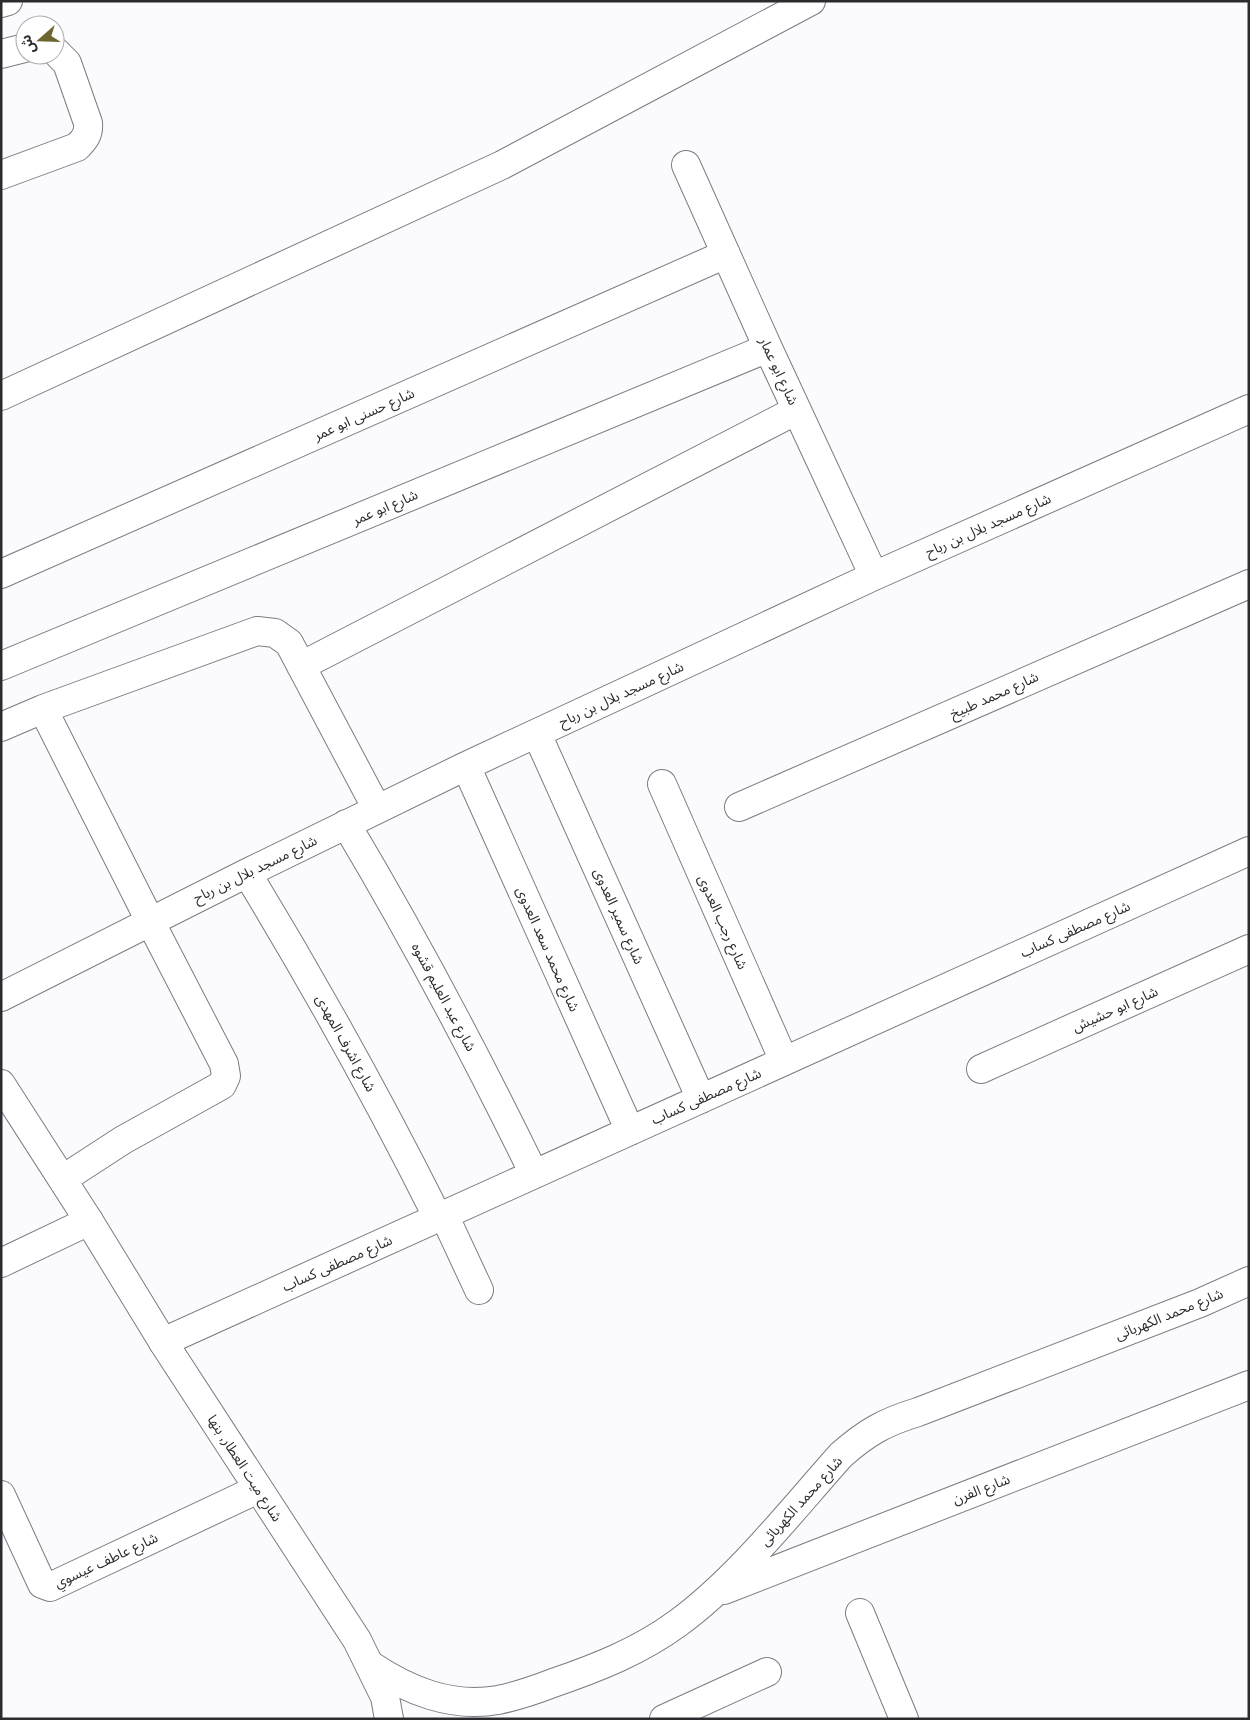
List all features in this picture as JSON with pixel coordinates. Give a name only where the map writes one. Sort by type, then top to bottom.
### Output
[{"type":"street","points":[[1,3],[8,1]]},
{"type":"street","points":[[1,396],[502,165],[811,1]]},
{"type":"street","points":[[1,54],[15,50]]},
{"type":"street","points":[[1,175],[77,147],[85,140],[89,132],[88,123],[65,61]]},
{"type":"street","name":"شارع ابو عمار","points":[[686,166],[874,576]]},
{"type":"street","name":"شارع حسنى ابو عمر","points":[[1,574],[726,254]]},
{"type":"street","name":"شارع ابو عمر","points":[[1,666],[768,348]]},
{"type":"street","points":[[301,666],[797,410]]},
{"type":"street","name":"شارع مسجد بلال بن رباح","points":[[1,997],[150,921],[466,766],[874,576],[1249,410]]},
{"type":"street","name":"شارع محمد طبيخ","points":[[739,807],[1249,584]]},
{"type":"street","points":[[1,727],[43,709],[258,631],[275,633],[289,643],[377,809]]},
{"type":"street","points":[[43,709],[224,1064],[226,1076],[222,1085],[212,1092],[123,1140],[63,1179]]},
{"type":"street","name":"شارع سمير العدوى","points":[[537,734],[701,1098]]},
{"type":"street","name":"شارع محمد سعد العدوى","points":[[466,766],[630,1131]]},
{"type":"street","name":"شارع رجب العدوى","points":[[662,784],[784,1061]]},
{"type":"street","name":"شارع عبد العليم قشوه","points":[[346,824],[445,996],[534,1174]]},
{"type":"street","name":"شارع مصطفى كساب","points":[[163,1342],[1249,850]]},
{"type":"street","name":"شارع اشرف المهدى","points":[[247,873],[347,1042],[441,1216]]},
{"type":"street","name":"شارع ابو حشيش","points":[[981,1069],[1249,949]]},
{"type":"street","name":"شارع ميت العطار, بنها","points":[[1,1084],[63,1179],[163,1342],[357,1640],[385,1697],[389,1719]]},
{"type":"street","points":[[441,1216],[479,1290]]},
{"type":"street","points":[[1,1263],[89,1221]]},
{"type":"street","name":"شارع محمد الكهربائى","points":[[370,1666],[417,1692],[444,1699],[462,1701],[498,1700],[596,1668],[638,1648],[677,1623],[714,1594],[841,1456],[858,1440],[876,1428],[896,1418],[918,1412],[1191,1306],[1249,1281]]},
{"type":"street","name":"شارع الفرن","points":[[714,1594],[1249,1385]]},
{"type":"street","name":"شارع عاطف عيسوي","points":[[1,1495],[42,1584],[50,1587],[258,1489]]},
{"type":"street","points":[[860,1613],[904,1719]]},
{"type":"street","points":[[664,1719],[767,1672]]}]
